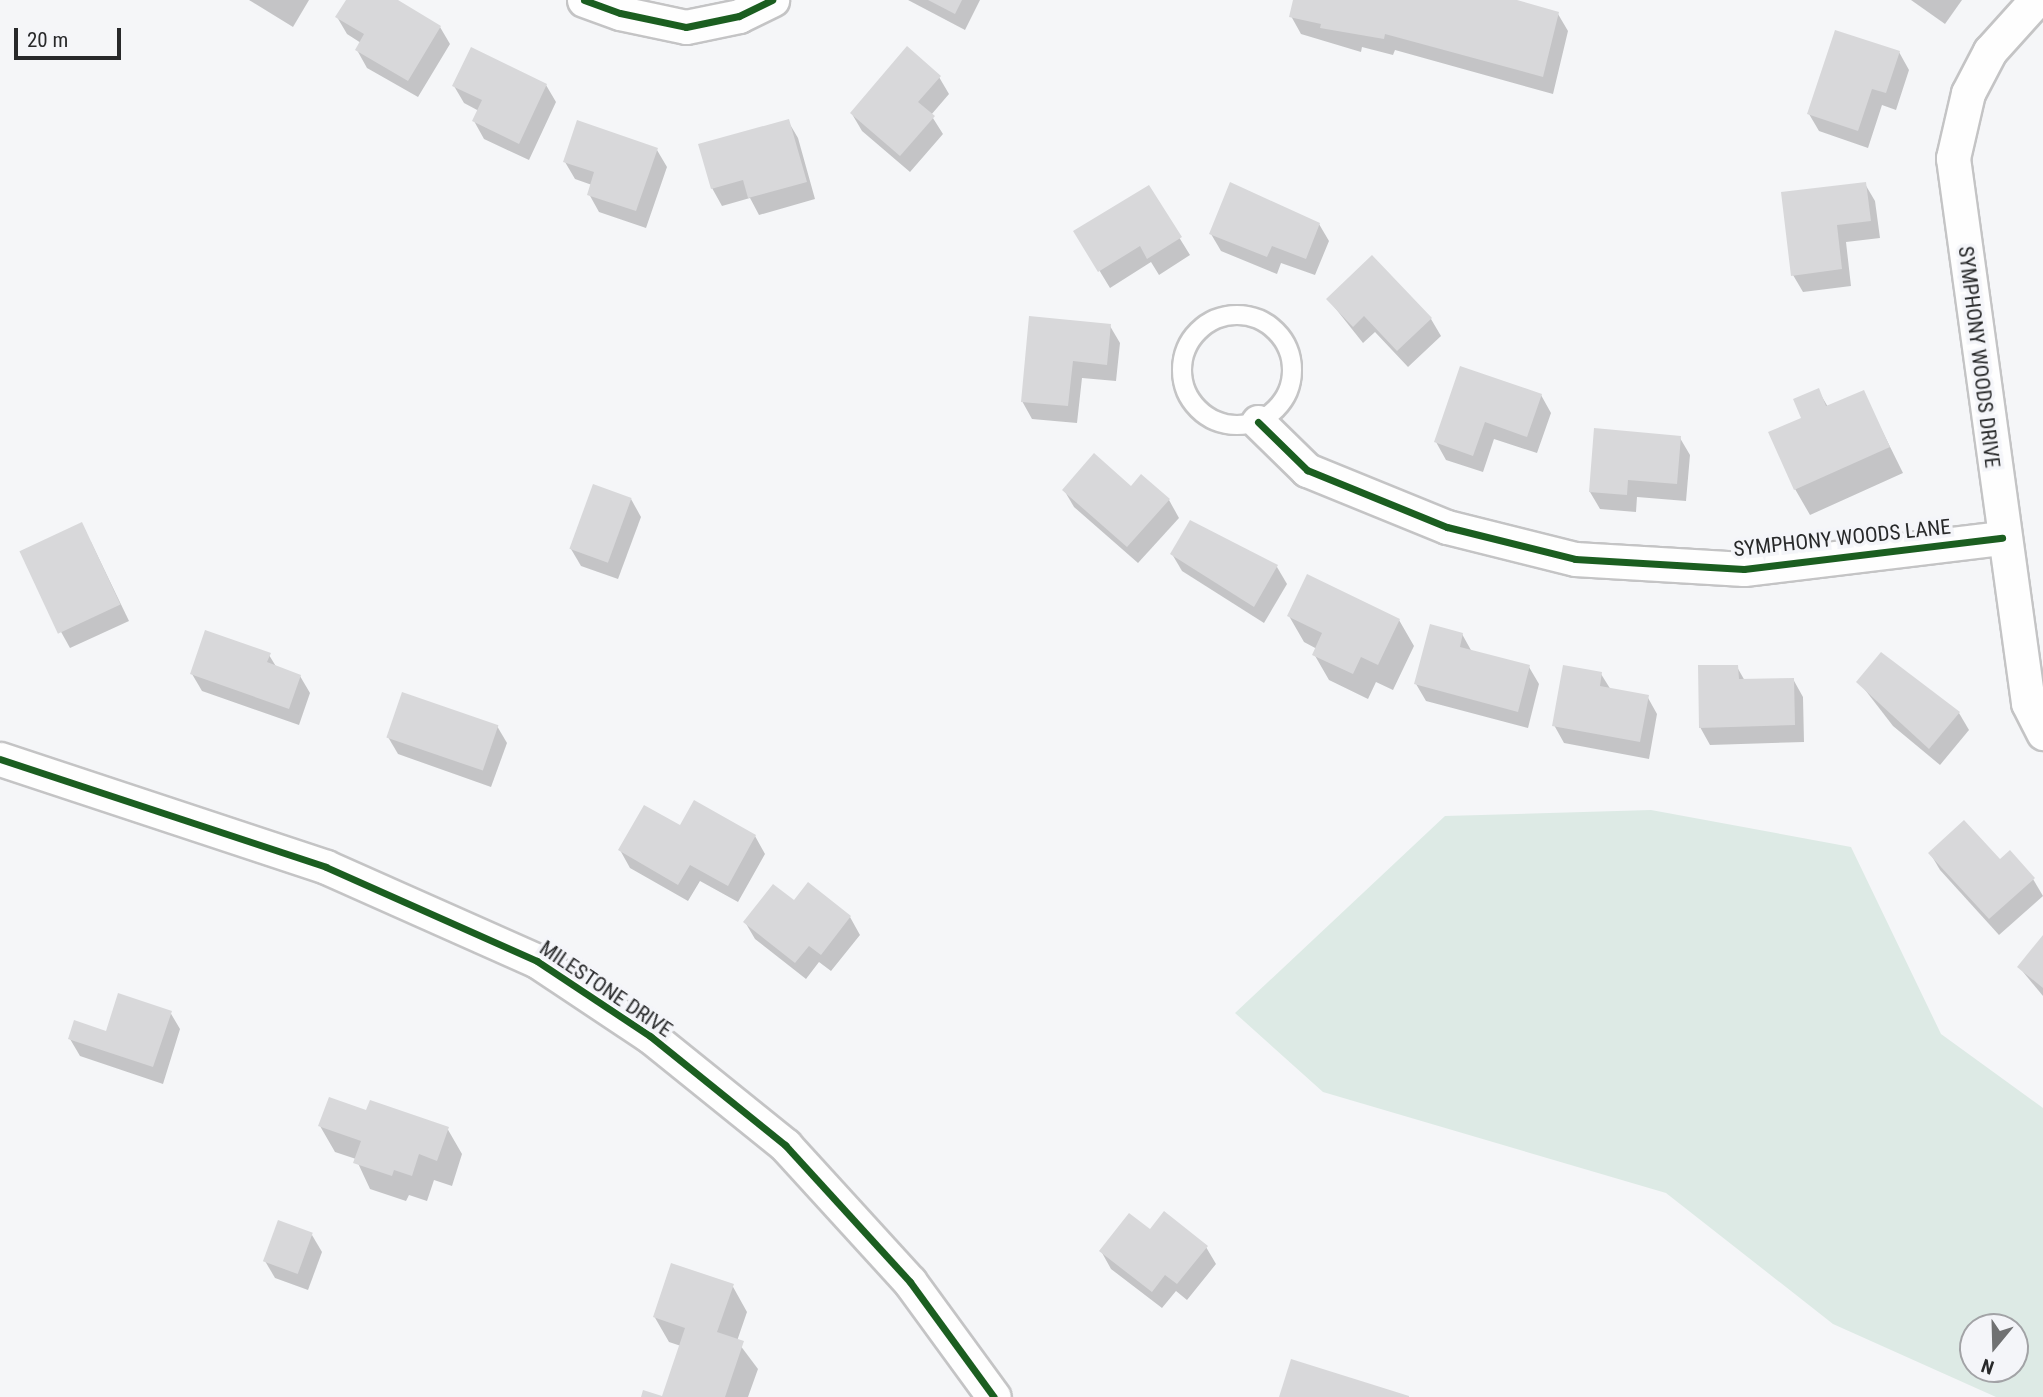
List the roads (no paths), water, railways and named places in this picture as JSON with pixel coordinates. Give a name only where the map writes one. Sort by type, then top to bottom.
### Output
[{"type":"street","points":[[584,0],[620,13],[686,27],[739,16],[772,0]]},
{"type":"street","name":"SYMPHONY WOODS DRIVE","points":[[2036,0],[1985,61],[1968,93],[1953,158],[2002,538],[2028,703],[2043,733]]},
{"type":"street","name":"SYMPHONY WOODS LANE","points":[[1258,422],[1307,470],[1447,527],[1575,559],[1744,569],[2002,538]]},
{"type":"street","name":"MILESTONE DRIVE","points":[[0,759],[326,867],[537,961],[650,1036],[785,1145],[910,1282],[994,1397]]},
{"type":"lane","points":[[1248,316],[1269,326],[1286,346],[1291,379],[1285,396],[1258,422],[1221,424],[1191,402],[1183,385],[1185,348],[1211,322],[1248,316]]}]
